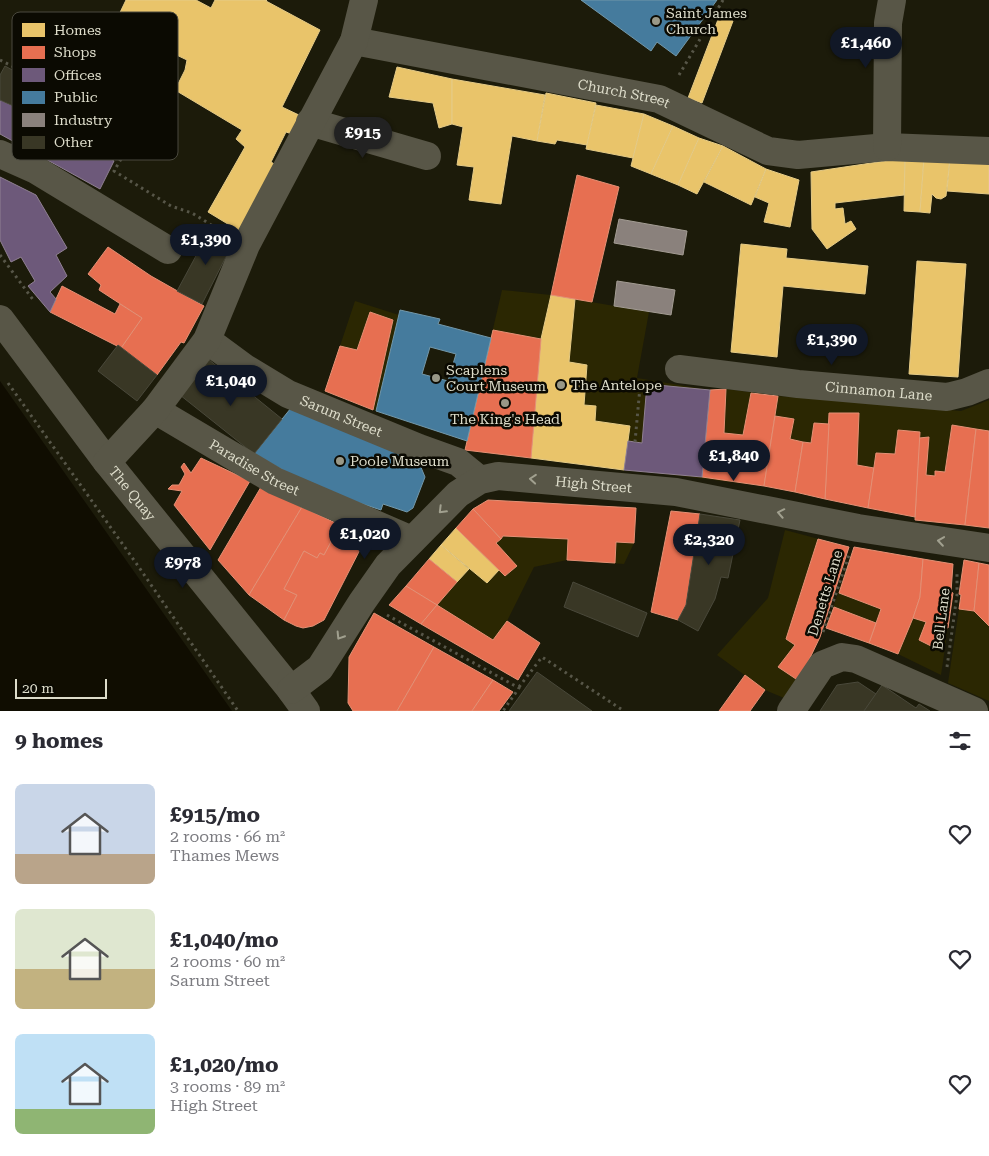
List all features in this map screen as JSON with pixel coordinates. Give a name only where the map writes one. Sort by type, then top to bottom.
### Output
[{"type":"street","points":[[107,462],[155,410],[207,340],[246,245],[354,41],[364,0]]},
{"type":"street","points":[[887,147],[888,23],[892,0]]},
{"type":"street","name":"Church Street","points":[[354,41],[649,98],[664,102],[768,151],[798,155],[887,147],[989,151]]},
{"type":"street","points":[[310,122],[427,156]]},
{"type":"street","points":[[0,154],[12,159]]},
{"type":"street","points":[[14,160],[36,170],[168,250]]},
{"type":"street","name":"The Quay","points":[[0,319],[107,462],[298,700]]},
{"type":"street","name":"Sarum Street","points":[[207,340],[245,368],[288,394],[458,462],[480,480]]},
{"type":"street","name":"Cinnamon Lane","points":[[679,369],[798,384],[947,397],[967,392],[989,383]]},
{"type":"street","name":"Paradise Street","points":[[155,410],[275,481],[412,540]]},
{"type":"street","name":"High Street","points":[[298,700],[388,565],[458,494],[480,480],[498,476],[676,492],[858,528],[989,548]]},
{"type":"street","points":[[791,711],[822,665],[842,657],[856,659],[974,711]]},
{"type":"path","points":[[664,102],[723,0]]},
{"type":"path","points":[[0,60],[12,66]]},
{"type":"path","points":[[120,160],[114,170],[171,206],[192,213],[246,245]]},
{"type":"path","points":[[0,255],[34,301]]},
{"type":"path","points":[[6,380],[238,711]]},
{"type":"path","points":[[635,442],[640,387]]},
{"type":"path","name":"Denetts Lane","points":[[822,665],[821,643],[824,627],[858,528]]},
{"type":"path","name":"Bell Lane","points":[[943,697],[957,595],[960,544]]},
{"type":"path","points":[[362,602],[519,688]]},
{"type":"path","points":[[503,711],[542,657],[624,711]]},
{"type":"shaded area","points":[[502,290],[551,295],[649,312],[637,378],[710,390],[726,389],[778,396],[961,411],[989,400],[989,528],[915,520],[914,517],[764,486],[465,450]]},
{"type":"shaded area","points":[[355,301],[399,315],[376,411],[325,391]]},
{"type":"shaded area","points":[[0,381],[232,711],[0,711]]},
{"type":"shaded area","points":[[488,500],[636,508],[634,543],[624,564],[567,560],[534,567],[507,621],[540,643],[518,680],[421,624],[406,586],[473,509]]},
{"type":"shaded area","points":[[785,530],[849,547],[820,637],[799,681],[784,698],[765,690],[717,655],[768,598]]},
{"type":"shaded area","points":[[854,547],[953,564],[951,592],[953,593],[941,675],[898,654],[826,628]]},
{"type":"shaded area","points":[[964,560],[989,565],[989,701],[948,683],[961,595],[959,594]]},
{"type":"building: Homes","points":[[126,0],[196,0],[211,8],[215,0],[267,0],[320,30],[282,107],[301,116],[292,134],[286,132],[271,162],[276,165],[241,232],[208,212],[245,147],[236,139],[242,130],[178,92],[178,84],[185,70],[187,60],[178,56],[178,12],[120,12]]},
{"type":"building: Homes","points":[[719,17],[733,21],[702,103],[688,98]]},
{"type":"building: Homes","points":[[397,67],[452,79],[452,124],[439,128],[433,103],[389,97]]},
{"type":"building: Homes","points":[[452,79],[545,95],[537,141],[512,136],[501,204],[469,200],[474,167],[457,165],[463,127],[452,124]]},
{"type":"building: Homes","points":[[546,93],[596,103],[587,145],[557,140],[555,144],[537,141]]},
{"type":"building: Homes","points":[[596,105],[644,114],[633,158],[586,149]]},
{"type":"building: Homes","points":[[644,114],[673,126],[651,174],[631,166]]},
{"type":"building: Homes","points":[[673,126],[699,138],[678,185],[651,174]]},
{"type":"building: Homes","points":[[699,138],[723,146],[697,194],[678,185]]},
{"type":"building: Homes","points":[[723,146],[766,169],[751,205],[704,182]]},
{"type":"building: Homes","points":[[905,158],[904,195],[835,203],[835,209],[843,208],[845,224],[851,221],[856,229],[827,249],[812,229],[811,172]]},
{"type":"building: Homes","points":[[905,158],[924,158],[920,212],[904,211]]},
{"type":"building: Homes","points":[[924,158],[950,158],[946,196],[941,199],[936,198],[932,194],[930,213],[920,212]]},
{"type":"building: Homes","points":[[950,158],[989,162],[989,194],[947,191]]},
{"type":"building: Homes","points":[[766,169],[799,180],[790,227],[764,222],[769,203],[755,197]]},
{"type":"building: Homes","points":[[741,244],[787,249],[786,258],[868,266],[865,294],[783,286],[777,357],[731,352]]},
{"type":"building: Homes","points":[[917,261],[966,264],[958,377],[909,374]]},
{"type":"building: Homes","name":"The Antelope","points":[[551,295],[575,299],[569,362],[587,365],[584,405],[596,406],[595,421],[630,426],[624,470],[531,458],[541,339]]},
{"type":"building: Homes","points":[[456,528],[499,570],[487,583],[441,545]]},
{"type":"building: Homes","points":[[441,545],[469,569],[457,582],[429,559]]},
{"type":"building: Shops","points":[[577,175],[619,187],[592,302],[551,295]]},
{"type":"building: Shops","points":[[108,247],[151,276],[204,306],[184,343],[181,342],[157,375],[121,348],[142,318],[99,290],[101,285],[88,274]]},
{"type":"building: Shops","points":[[62,286],[115,314],[120,304],[142,318],[121,348],[50,312]]},
{"type":"building: Shops","points":[[370,312],[393,320],[373,410],[325,391],[340,346],[357,350]]},
{"type":"building: Shops","name":"The King's Head","points":[[493,330],[541,339],[531,458],[465,450]]},
{"type":"building: Shops","points":[[726,389],[724,433],[743,435],[751,393],[778,396],[764,486],[702,477],[710,390]]},
{"type":"building: Shops","points":[[829,413],[859,413],[857,465],[874,468],[868,508],[825,499]]},
{"type":"building: Shops","points":[[775,416],[794,419],[790,439],[803,442],[795,492],[764,486]]},
{"type":"building: Shops","points":[[814,423],[829,424],[825,499],[795,492],[803,442],[811,443]]},
{"type":"building: Shops","points":[[952,425],[976,429],[965,525],[915,520],[919,438],[929,437],[926,475],[935,476],[935,471],[945,472]]},
{"type":"building: Shops","points":[[976,429],[989,431],[989,528],[965,525]]},
{"type":"building: Shops","points":[[898,430],[920,432],[915,517],[868,508],[876,453],[895,454]]},
{"type":"building: Shops","points":[[201,458],[250,481],[210,550],[174,505],[182,491],[168,489],[172,485],[179,485],[185,474],[181,467],[184,463],[191,473]]},
{"type":"building: Shops","points":[[261,487],[302,507],[249,595],[218,560]]},
{"type":"building: Shops","points":[[488,500],[636,508],[634,543],[616,542],[615,563],[567,560],[568,539],[503,536],[501,539],[473,509]]},
{"type":"building: Shops","points":[[302,507],[340,525],[324,555],[320,553],[317,558],[304,551],[284,589],[297,595],[284,620],[249,595]]},
{"type":"building: Shops","points":[[473,509],[501,539],[496,543],[517,566],[505,576],[456,528]]},
{"type":"building: Shops","points":[[671,511],[700,514],[686,605],[678,620],[651,612]]},
{"type":"building: Shops","points":[[340,525],[366,538],[324,620],[313,626],[303,628],[284,620],[297,595],[284,589],[304,551],[317,558],[320,553],[324,555]]},
{"type":"building: Shops","points":[[818,539],[849,547],[820,637],[799,681],[778,667],[795,645],[786,639]]},
{"type":"building: Shops","points":[[854,547],[923,559],[920,597],[898,654],[869,643],[881,609],[839,593]]},
{"type":"building: Shops","points":[[429,559],[457,582],[437,605],[406,586]]},
{"type":"building: Shops","points":[[923,559],[953,564],[951,592],[953,593],[948,628],[940,626],[931,646],[919,640],[926,622],[913,618],[920,597]]},
{"type":"building: Shops","points":[[964,560],[979,563],[974,611],[959,609],[961,595],[959,594]]},
{"type":"building: Shops","points":[[979,563],[989,565],[989,626],[974,611]]},
{"type":"building: Shops","points":[[406,586],[437,605],[421,624],[389,605]]},
{"type":"building: Shops","points":[[437,605],[493,640],[507,621],[540,643],[518,680],[421,624]]},
{"type":"building: Shops","points":[[834,607],[876,623],[869,643],[826,628]]},
{"type":"building: Shops","points":[[374,613],[434,647],[397,711],[353,711],[348,703],[349,657]]},
{"type":"building: Shops","points":[[434,647],[493,680],[472,711],[397,711]]},
{"type":"building: Shops","points":[[745,675],[765,690],[750,711],[719,711]]},
{"type":"building: Shops","points":[[493,680],[513,692],[499,711],[472,711]]},
{"type":"building: Offices","points":[[0,100],[12,105],[12,141],[0,134]]},
{"type":"building: Offices","points":[[47,160],[112,160],[114,161],[100,189]]},
{"type":"building: Offices","points":[[0,177],[36,195],[67,248],[56,255],[67,276],[50,292],[56,299],[50,312],[28,286],[35,281],[21,257],[11,262],[0,240]]},
{"type":"building: Offices","points":[[647,384],[710,390],[702,477],[624,470],[628,441],[642,443]]},
{"type":"building: Public","name":"Saint James Church","points":[[581,0],[717,0],[676,56],[657,42],[651,51]]},
{"type":"building: Public","points":[[400,310],[440,319],[438,324],[491,338],[467,441],[376,411]],"holes":[[[430,347],[456,354],[448,381],[422,374]]]},
{"type":"building: Public","name":"Poole Museum","points":[[291,408],[416,458],[414,463],[420,465],[425,477],[413,508],[407,512],[383,504],[381,510],[319,490],[254,454]]},
{"type":"building: Industry","points":[[619,219],[687,231],[683,255],[614,243]]},
{"type":"building: Industry","points":[[617,281],[675,290],[671,315],[614,306]]},
{"type":"building: Other","points":[[5,66],[12,70],[12,105],[0,100],[0,75]]},
{"type":"building: Other","points":[[211,228],[234,241],[202,304],[177,291]]},
{"type":"building: Other","points":[[118,345],[157,375],[137,401],[98,371]]},
{"type":"building: Other","points":[[208,359],[282,419],[254,454],[180,395]]},
{"type":"building: Other","points":[[700,514],[740,520],[728,578],[721,577],[715,599],[698,631],[678,620],[686,605]]},
{"type":"building: Other","points":[[573,582],[647,613],[638,637],[564,607]]},
{"type":"building: Other","points":[[537,672],[592,711],[509,711]]},
{"type":"building: Other","points":[[858,682],[876,694],[864,711],[820,711],[837,685]]},
{"type":"building: Other","points":[[882,685],[916,708],[919,704],[930,711],[864,711]]},
{"type":"place","name":"Saint James Church","points":[[656,21]]},
{"type":"place","name":"Scaplens Court Museum","points":[[436,378]]},
{"type":"place","name":"The Antelope","points":[[561,385]]},
{"type":"place","name":"The King's Head","points":[[505,403]]},
{"type":"place","name":"Poole Museum","points":[[340,461]]}]
